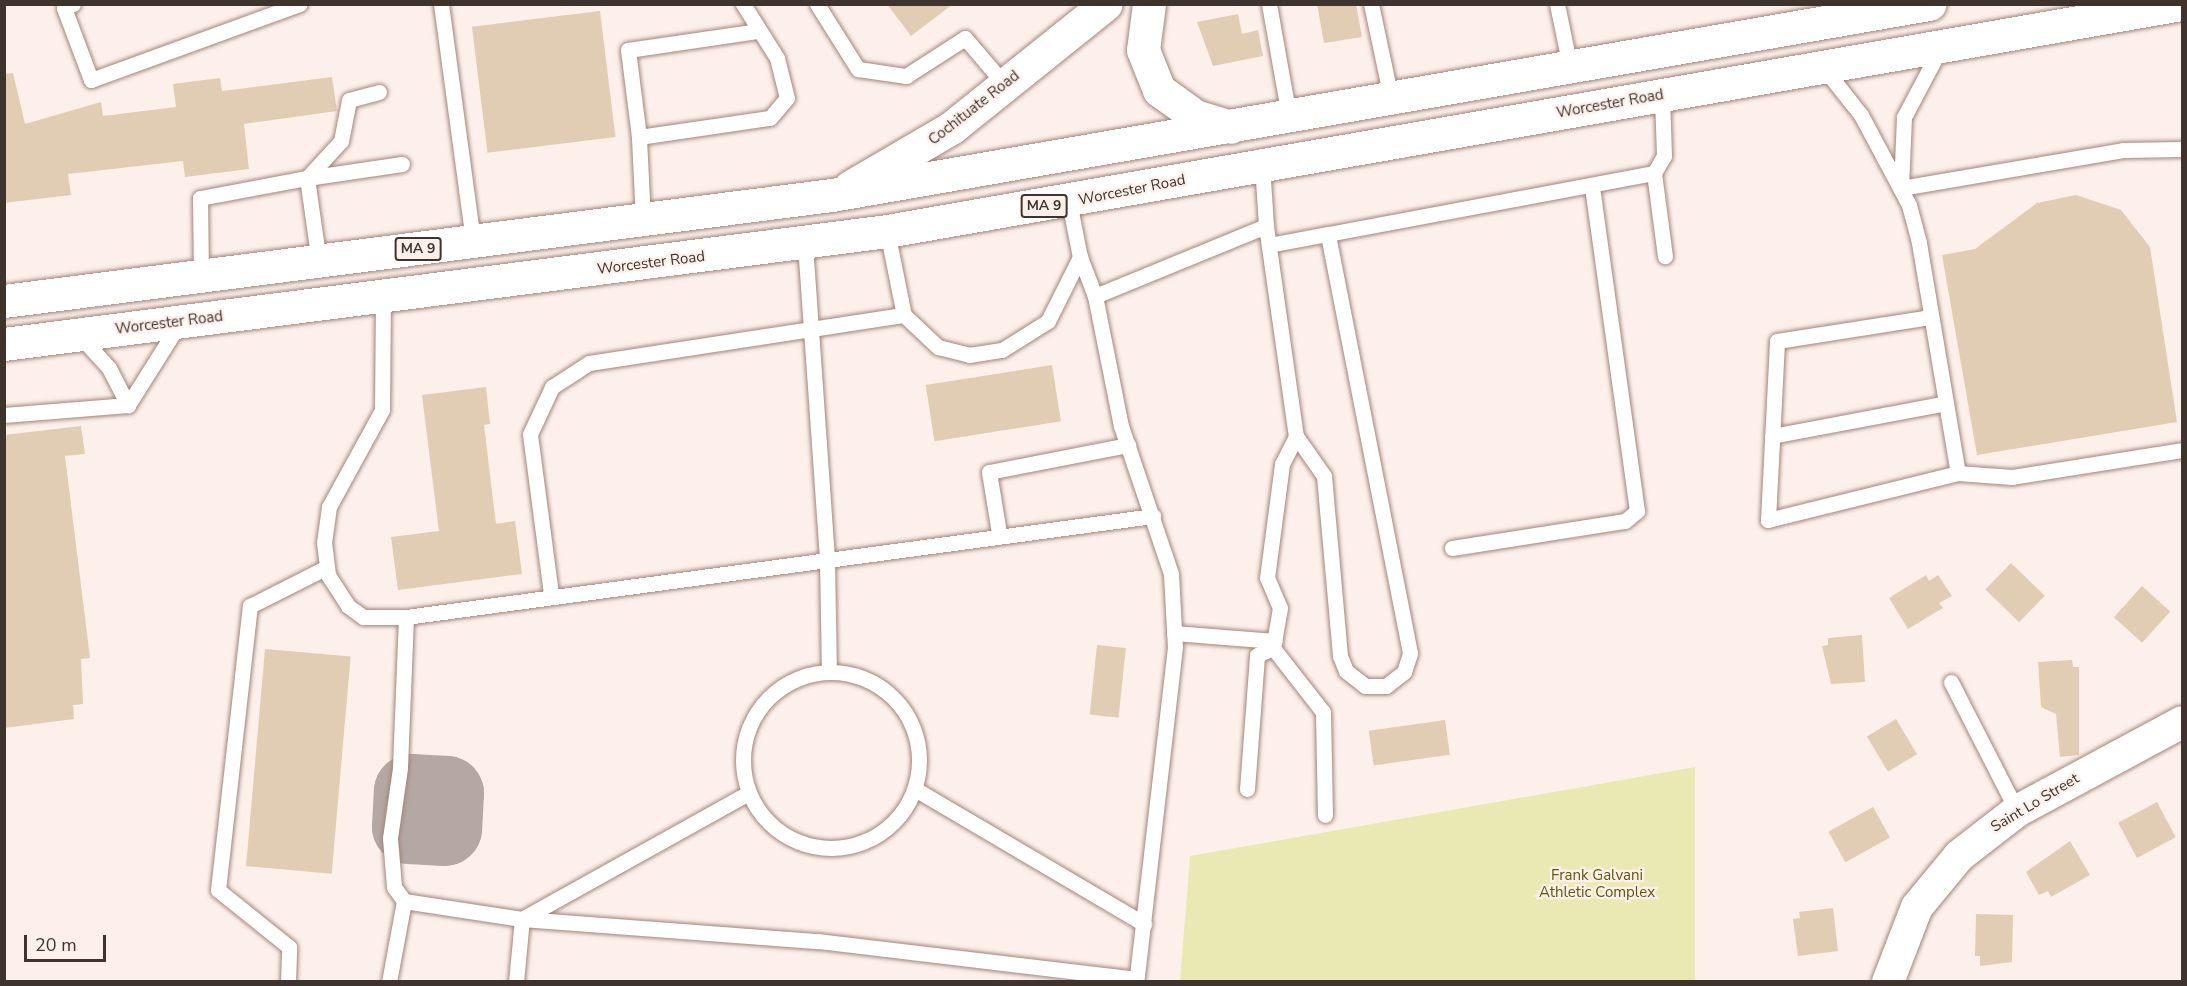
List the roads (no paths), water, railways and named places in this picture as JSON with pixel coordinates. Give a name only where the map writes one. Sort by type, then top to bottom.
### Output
[{"type":"main road","name":"Cochituate Road","points":[[832,195],[913,153],[1005,85],[1106,4]]},
{"type":"main road","points":[[1149,4],[1143,50],[1159,90],[1195,116],[1230,127]]},
{"type":"main road","name":"MA 9","points":[[4,301],[832,195],[1230,127],[1867,10],[1929,4]]},
{"type":"main road","name":"Worcester Road","points":[[4,344],[805,244],[1069,202],[1262,165],[2181,4]]},
{"type":"main road","points":[[2076,23],[2182,18]]},
{"type":"street","name":"Saint Lo Street","points":[[1888,981],[1901,938],[1936,881],[1959,856],[2017,812],[2182,722]]},
{"type":"lane","points":[[73,4],[64,8],[91,80],[300,4]]},
{"type":"lane","points":[[441,4],[473,242]]},
{"type":"lane","points":[[639,137],[770,118],[787,98],[777,58],[743,4]]},
{"type":"lane","points":[[817,4],[858,69],[906,76],[965,38],[1005,85]]},
{"type":"lane","points":[[1269,4],[1289,116]]},
{"type":"lane","points":[[1371,4],[1391,98]]},
{"type":"lane","points":[[1557,4],[1570,66]]},
{"type":"lane","points":[[643,220],[639,137],[628,50],[759,31]]},
{"type":"lane","points":[[1900,188],[1904,117],[1941,46]]},
{"type":"lane","points":[[1823,67],[1861,115],[1900,188],[1914,224],[1958,473]]},
{"type":"lane","points":[[307,178],[341,141],[349,100],[379,93]]},
{"type":"lane","points":[[1662,95],[1664,156],[1654,173],[1665,256]]},
{"type":"lane","points":[[1900,188],[2123,150],[2182,149]]},
{"type":"lane","points":[[201,277],[200,198],[307,178],[402,164]]},
{"type":"lane","points":[[1262,165],[1266,226],[1296,436],[1324,476],[1343,663],[1365,686],[1386,686],[1404,672],[1410,653],[1328,234]]},
{"type":"lane","points":[[1269,245],[1654,173]]},
{"type":"lane","points":[[307,178],[319,262]]},
{"type":"lane","points":[[1452,548],[1625,521],[1637,511],[1592,185]]},
{"type":"lane","points":[[406,617],[400,768],[390,838],[394,887],[404,901],[522,919],[818,941],[1074,976],[1136,980],[1144,924],[1174,633],[1171,574],[1128,445],[1095,296],[1080,257],[1069,202]]},
{"type":"lane","points":[[1095,296],[1266,226]]},
{"type":"lane","points":[[887,231],[904,315],[938,347],[969,355],[1002,350],[1048,321],[1080,257]]},
{"type":"lane","points":[[805,244],[813,327],[827,560],[829,672]]},
{"type":"lane","points":[[383,296],[382,410],[329,507],[324,542],[327,567],[348,606],[363,617],[406,617],[551,594],[827,560],[999,533],[1024,537],[1153,516]]},
{"type":"lane","points":[[551,594],[530,434],[552,387],[589,363],[813,327],[904,315]]},
{"type":"lane","points":[[1931,317],[1777,341],[1768,520],[1958,473],[2012,477],[2182,450]]},
{"type":"lane","points":[[128,405],[181,321]]},
{"type":"lane","points":[[78,334],[109,368],[128,405]]},
{"type":"lane","points":[[1772,436],[1946,403]]},
{"type":"lane","points":[[4,415],[128,405]]},
{"type":"lane","points":[[1296,436],[1282,464],[1267,578],[1280,608],[1274,645],[1323,712],[1325,815]]},
{"type":"lane","points":[[999,533],[989,472],[1128,445]]},
{"type":"lane","points":[[288,981],[289,947],[218,890],[250,606],[327,567]]},
{"type":"lane","points":[[1174,633],[1274,645]]},
{"type":"lane","points":[[1247,789],[1257,654],[1274,645]]},
{"type":"lane","points":[[829,672],[857,675],[882,688],[903,708],[916,734],[920,762],[915,789],[900,816],[876,836],[848,847],[818,848],[772,825],[748,794],[742,765],[745,738],[757,711],[776,691],[801,676],[829,672]]},
{"type":"lane","points":[[1951,682],[2017,812]]},
{"type":"lane","points":[[915,789],[1144,924]]},
{"type":"lane","points":[[522,919],[748,794]]},
{"type":"lane","points":[[389,981],[404,901]]},
{"type":"lane","points":[[516,981],[522,919]]},
{"type":"park label","name":"Frank Galvani Athletic Complex","points":[[1597,884]]}]
